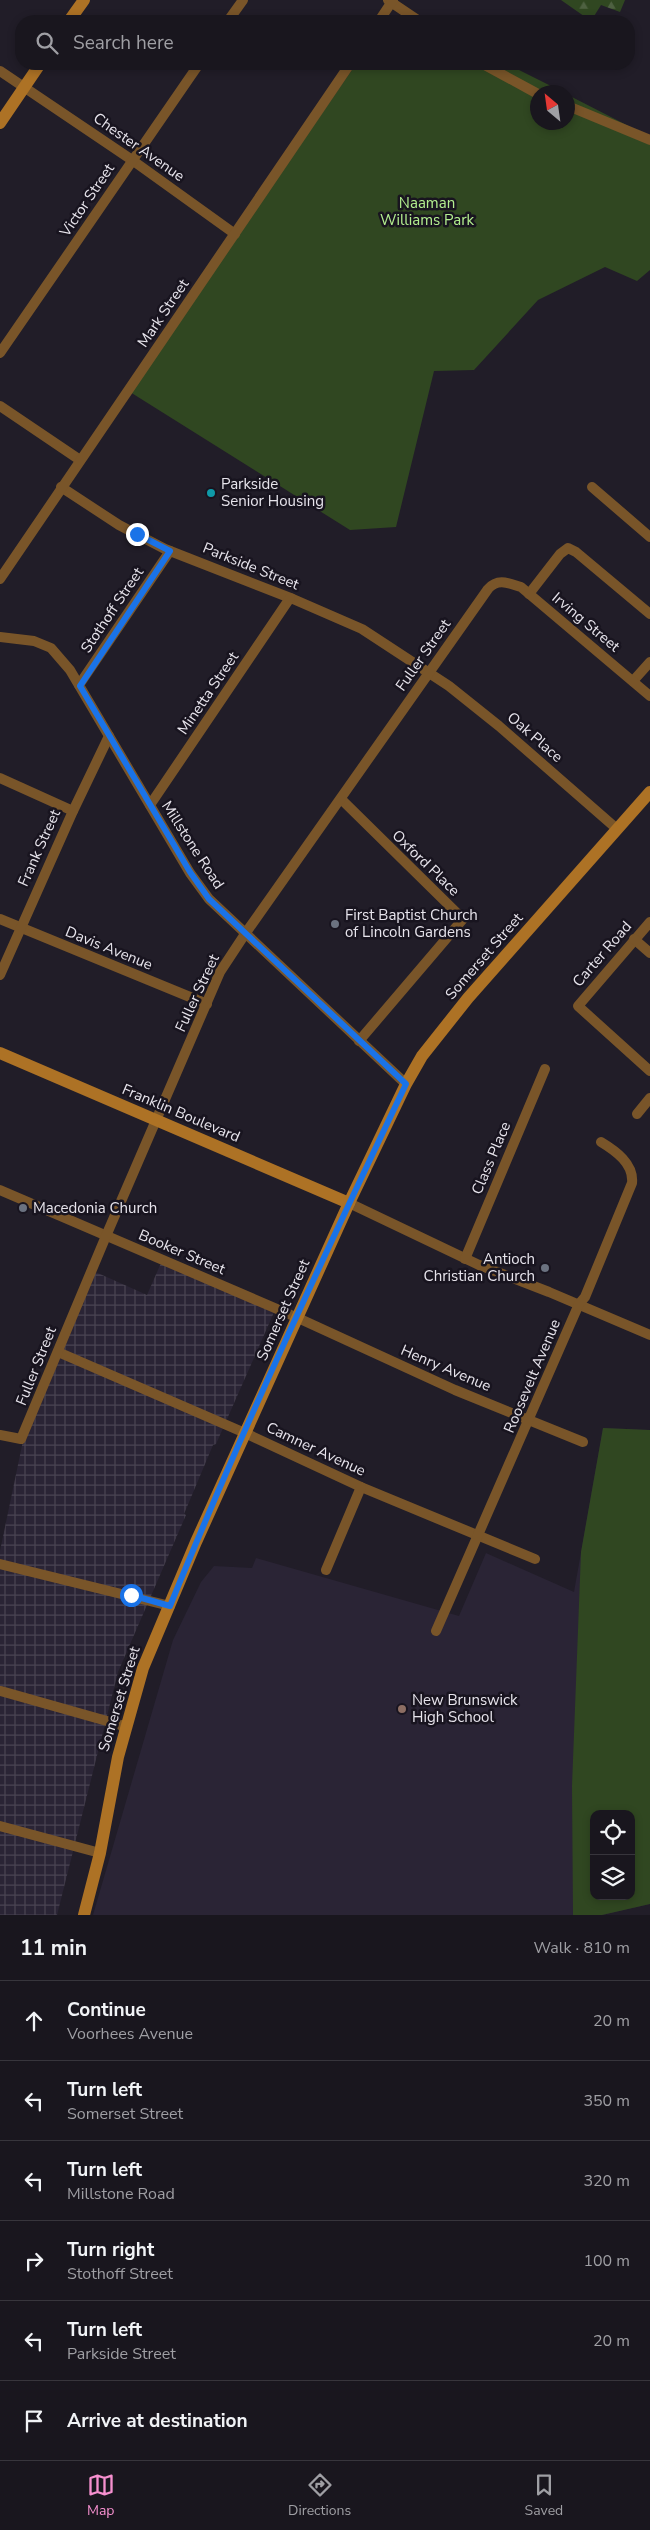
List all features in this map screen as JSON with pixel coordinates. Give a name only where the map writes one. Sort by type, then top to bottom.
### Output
[{"type":"main road","points":[[73,15],[84,0]]},
{"type":"main road","points":[[0,123],[36,70]]},
{"type":"main road","name":"Somerset Street","points":[[84,1915],[100,1853],[125,1730],[143,1668],[349,1203],[406,1084],[422,1056],[468,998],[650,792]]},
{"type":"main road","name":"Franklin Boulevard","points":[[0,1053],[349,1203]]},
{"type":"street","points":[[232,15],[243,0]]},
{"type":"street","points":[[383,15],[391,1],[411,15]]},
{"type":"street","name":"Victor Street","points":[[0,354],[195,70]]},
{"type":"street","name":"Mark Street","points":[[0,579],[346,70]]},
{"type":"street","points":[[494,70],[530,90]]},
{"type":"street","name":"Chester Avenue","points":[[0,71],[132,160],[235,234]]},
{"type":"street","points":[[575,109],[650,140]]},
{"type":"street","points":[[0,406],[80,460]]},
{"type":"street","name":"Parkside Street","points":[[62,487],[119,525],[170,551],[290,598],[362,629],[429,673]]},
{"type":"street","points":[[592,487],[650,537]]},
{"type":"street","points":[[529,594],[560,554],[568,548],[576,552],[650,614]]},
{"type":"street","name":"Stothoff Street","points":[[80,686],[170,551]]},
{"type":"street","name":"Irving Street","points":[[497,582],[521,587],[650,696]]},
{"type":"street","name":"Fuller Street","points":[[0,1435],[21,1439],[220,972],[485,593],[497,582]]},
{"type":"street","name":"Minetta Street","points":[[150,805],[290,598]]},
{"type":"street","name":"Millstone Road","points":[[0,637],[34,641],[51,648],[70,670],[190,872],[209,899],[406,1084]]},
{"type":"street","points":[[634,681],[650,662]]},
{"type":"street","name":"Oak Place","points":[[429,673],[498,726],[617,829]]},
{"type":"street","name":"Frank Street","points":[[0,975],[72,811],[109,736]]},
{"type":"street","points":[[0,778],[72,811]]},
{"type":"street","name":"Oxford Place","points":[[341,799],[463,919],[359,1041]]},
{"type":"street","name":"Davis Avenue","points":[[0,919],[207,1004]]},
{"type":"street","name":"Carter Road","points":[[650,922],[578,1006],[650,1071]]},
{"type":"street","points":[[634,940],[650,953]]},
{"type":"street","name":"Class Place","points":[[466,1259],[545,1069]]},
{"type":"street","points":[[637,1114],[650,1098]]},
{"type":"street","name":"Roosevelt Avenue","points":[[436,1631],[579,1304],[585,1297],[632,1183],[630,1169],[622,1157],[601,1142]]},
{"type":"street","name":"Booker Street","points":[[0,1190],[298,1318]]},
{"type":"street","points":[[349,1203],[466,1259],[579,1304],[650,1335]]},
{"type":"street","name":"Henry Avenue","points":[[298,1318],[456,1390],[530,1418],[583,1442]]},
{"type":"street","name":"Camner Avenue","points":[[58,1352],[246,1432],[361,1487],[535,1559]]},
{"type":"street","points":[[326,1570],[361,1487]]},
{"type":"street","points":[[0,1564],[170,1606]]},
{"type":"street","points":[[1,1691],[121,1725],[125,1730]]},
{"type":"street","points":[[0,1826],[100,1853]]},
{"type":"shaded area","points":[[161,1263],[275,1310],[216,1444],[213,1445],[184,1514],[186,1515],[118,1672],[57,1915],[0,1915],[0,1551],[24,1436],[91,1270],[147,1295]]},
{"type":"shaded area","name":"New Brunswick High School","points":[[603,1428],[650,1430],[650,1904],[602,1915],[93,1915],[173,1640],[201,1582],[214,1566],[252,1568],[256,1558],[459,1616],[486,1553],[574,1592]]},
{"type":"green space","points":[[561,0],[625,0],[620,12],[601,5],[595,15],[582,15]]},
{"type":"green space","name":"Naaman Williams Park","points":[[352,70],[519,70],[549,85],[530,85],[530,130],[575,130],[575,99],[650,137],[650,270],[637,281],[605,267],[538,300],[474,370],[434,371],[396,527],[350,530],[130,392]]},
{"type":"green space","points":[[603,1428],[650,1430],[650,1904],[602,1915],[573,1915],[572,1786],[581,1552]]},
{"type":"place","name":"Parkside Senior Housing","points":[[211,493]]},
{"type":"place","name":"First Baptist Church of Lincoln Gardens","points":[[335,924]]},
{"type":"place","name":"Macedonia Church","points":[[23,1208]]},
{"type":"place","name":"Antioch Christian Church","points":[[545,1268]]},
{"type":"place","name":"New Brunswick High School","points":[[402,1709]]},
{"type":"route","points":[[131,1595],[146,1601],[170,1606],[196,1542],[349,1203],[406,1084],[328,1013],[209,899],[190,872],[80,686],[170,551],[137,534]]}]
